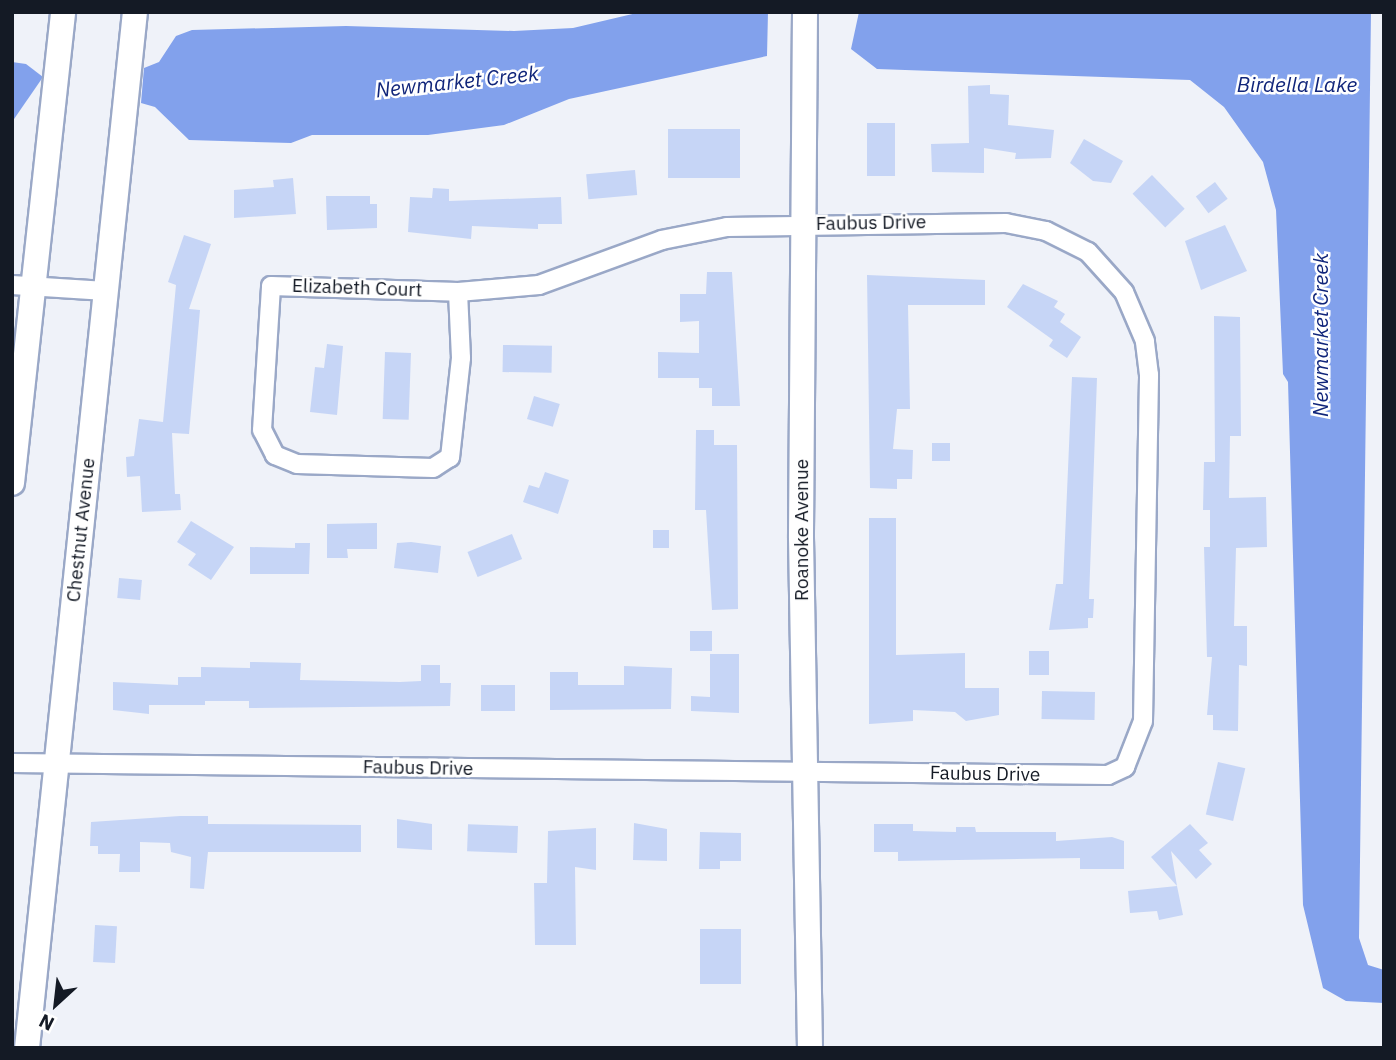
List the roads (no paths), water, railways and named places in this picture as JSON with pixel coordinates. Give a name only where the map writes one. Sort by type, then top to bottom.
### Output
[{"type":"street","points":[[12,483],[22,286],[63,12]]},
{"type":"street","name":"Chestnut Avenue","points":[[27,1048],[135,12]]},
{"type":"street","name":"Roanoke Avenue","points":[[804,12],[802,224],[805,771],[810,1048]]},
{"type":"street","name":"Faubus Drive","points":[[12,763],[1108,775],[1125,767],[1143,721],[1149,375],[1144,341],[1124,292],[1088,252],[1065,239],[1026,226],[986,221],[802,224]]},
{"type":"street","name":"Elizabeth Court","points":[[458,292],[461,358],[453,448],[443,464],[297,464],[275,455],[262,430],[271,286],[458,292],[503,290],[574,277],[694,232],[802,224]]},
{"type":"street","points":[[22,286],[106,291]]},
{"type":"water","name":"Newmarket Creek","points":[[641,12],[768,12],[767,56],[569,99],[504,125],[428,135],[312,135],[291,143],[189,140],[155,107],[141,103],[144,68],[159,62],[176,36],[192,30],[346,26],[514,31],[573,28]]},
{"type":"water","name":"Birdella Lake","points":[[859,12],[1371,12],[1359,938],[1368,965],[1384,970],[1384,1003],[1346,1001],[1323,988],[1303,905],[1288,382],[1283,374],[1276,210],[1263,162],[1224,107],[1190,80],[877,69],[851,49]]},
{"type":"water","points":[[12,62],[26,64],[43,77],[12,122]]}]
